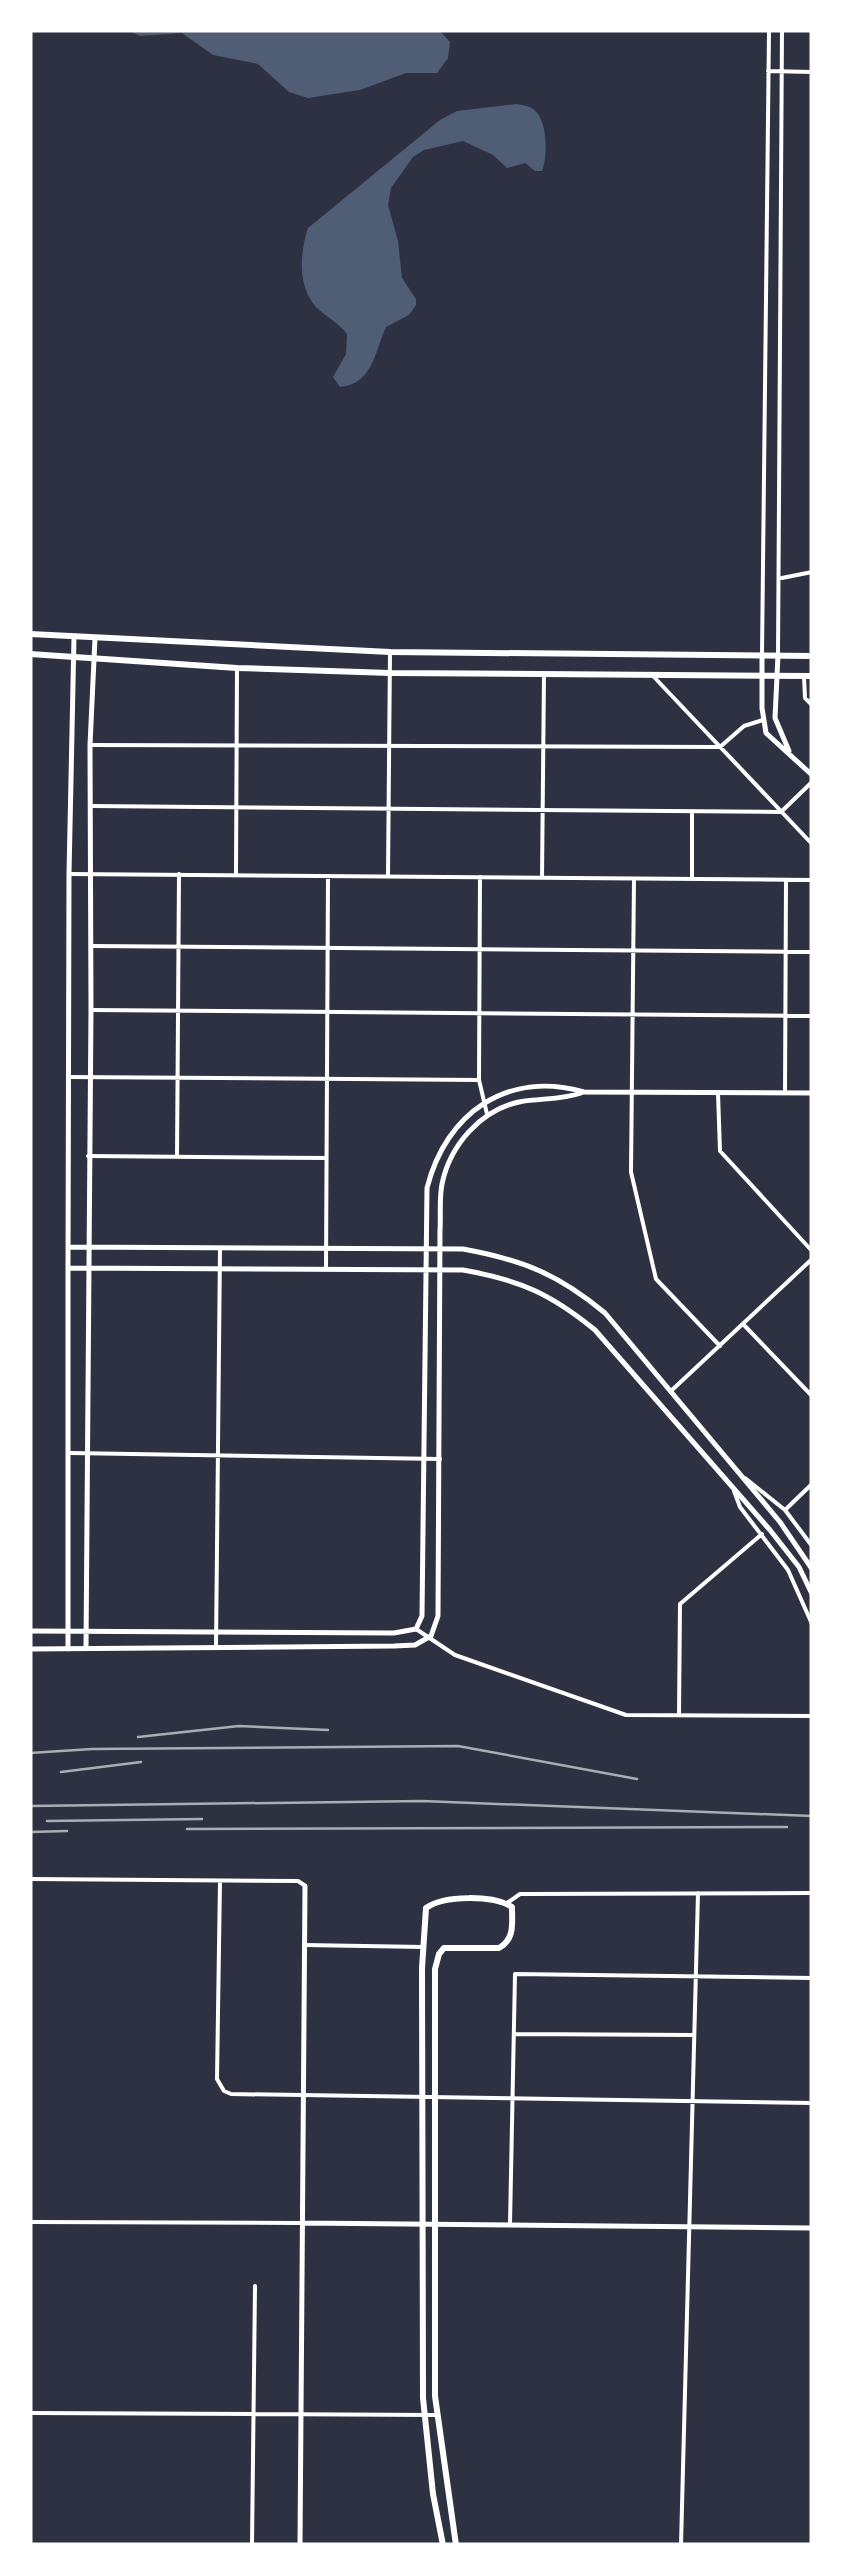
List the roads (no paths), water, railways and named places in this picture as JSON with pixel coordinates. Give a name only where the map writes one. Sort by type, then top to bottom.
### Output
[{"type":"main road","points":[[30,634],[390,652],[812,656]]},
{"type":"main road","points":[[30,654],[237,668],[390,673],[808,676]]},
{"type":"main road","points":[[443,2545],[424,2416],[426,1908],[431,1904],[488,1900],[507,1903],[512,1908],[512,1936],[507,1944],[499,1948],[444,1948],[435,1969],[436,2415],[456,2545]]},
{"type":"street","points":[[769,30],[763,720],[774,743],[790,751]]},
{"type":"street","points":[[91,806],[781,812],[812,778],[790,751],[775,718],[780,578],[782,30]]},
{"type":"street","points":[[768,72],[812,72]]},
{"type":"street","points":[[780,578],[812,572]]},
{"type":"street","points":[[68,1649],[69,874],[74,636]]},
{"type":"street","points":[[86,1648],[90,744],[95,638]]},
{"type":"street","points":[[388,876],[390,652]]},
{"type":"street","points":[[236,875],[237,668]]},
{"type":"street","points":[[542,878],[544,674]]},
{"type":"street","points":[[652,676],[812,844]]},
{"type":"street","points":[[808,676],[805,698],[812,705]]},
{"type":"street","points":[[90,744],[720,747],[744,726],[763,720]]},
{"type":"street","points":[[692,811],[692,879]]},
{"type":"street","points":[[69,874],[812,880]]},
{"type":"street","points":[[177,1157],[179,874]]},
{"type":"street","points":[[326,1270],[328,876]]},
{"type":"street","points":[[480,877],[479,1080],[487,1114]]},
{"type":"street","points":[[634,878],[631,1172],[656,1279],[720,1346]]},
{"type":"street","points":[[785,1093],[786,880]]},
{"type":"street","points":[[92,946],[812,952]]},
{"type":"street","points":[[91,1010],[812,1016]]},
{"type":"street","points":[[68,1077],[479,1080]]},
{"type":"street","points":[[416,1630],[422,1616],[427,1188],[433,1164],[444,1144],[483,1102],[510,1090],[563,1086],[584,1092],[812,1093]]},
{"type":"street","points":[[30,1649],[409,1646],[429,1638],[438,1616],[441,1187],[446,1168],[487,1114],[516,1103],[584,1092]]},
{"type":"street","points":[[718,1093],[720,1151],[812,1251]]},
{"type":"street","points":[[88,1156],[326,1158]]},
{"type":"street","points":[[68,1247],[441,1249],[508,1257],[572,1286],[605,1313],[780,1522],[812,1569]]},
{"type":"street","points":[[216,1647],[220,1248]]},
{"type":"street","points":[[671,1392],[812,1259]]},
{"type":"street","points":[[68,1268],[441,1269],[506,1278],[562,1303],[596,1330],[789,1555],[812,1594]]},
{"type":"street","points":[[743,1324],[812,1396]]},
{"type":"street","points":[[70,1454],[440,1459]]},
{"type":"street","points":[[741,1476],[786,1510],[812,1546]]},
{"type":"street","points":[[786,1510],[812,1484]]},
{"type":"street","points":[[731,1485],[740,1507],[788,1570],[812,1624]]},
{"type":"street","points":[[678,1715],[680,1604],[762,1534]]},
{"type":"street","points":[[30,1631],[394,1634],[416,1630],[455,1655],[626,1716],[812,1716]]},
{"type":"street","points":[[30,1879],[298,1881],[305,1886],[300,2545]]},
{"type":"street","points":[[220,1882],[219,2086],[231,2094],[812,2103]]},
{"type":"street","points":[[682,2545],[698,1893]]},
{"type":"street","points":[[507,1903],[520,1894],[812,1893]]},
{"type":"street","points":[[304,1945],[424,1947]]},
{"type":"street","points":[[510,2224],[515,1974],[812,1978]]},
{"type":"street","points":[[514,2034],[694,2035]]},
{"type":"street","points":[[30,2222],[812,2228]]},
{"type":"street","points":[[252,2545],[256,2286]]},
{"type":"street","points":[[30,2412],[436,2415]]},
{"type":"water","points":[[127,30],[439,30],[450,42],[448,58],[437,73],[406,73],[360,90],[308,98],[289,92],[258,64],[213,55],[182,33],[140,36]]},
{"type":"water","points":[[517,104],[533,109],[542,121],[546,147],[542,171],[525,163],[507,168],[493,155],[463,141],[424,150],[413,157],[391,188],[388,205],[398,241],[402,278],[416,305],[409,315],[386,327],[360,380],[340,387],[333,377],[346,354],[347,334],[316,307],[306,289],[302,258],[308,228],[440,120],[457,111]]},
{"type":"railway","points":[[138,1737],[239,1726],[328,1730]]},
{"type":"railway","points":[[30,1753],[458,1746],[637,1779]]},
{"type":"railway","points":[[61,1772],[141,1762]]},
{"type":"railway","points":[[30,1806],[422,1801],[812,1816]]},
{"type":"railway","points":[[47,1821],[202,1819]]},
{"type":"railway","points":[[187,1829],[787,1827]]},
{"type":"railway","points":[[30,1832],[67,1831]]}]
